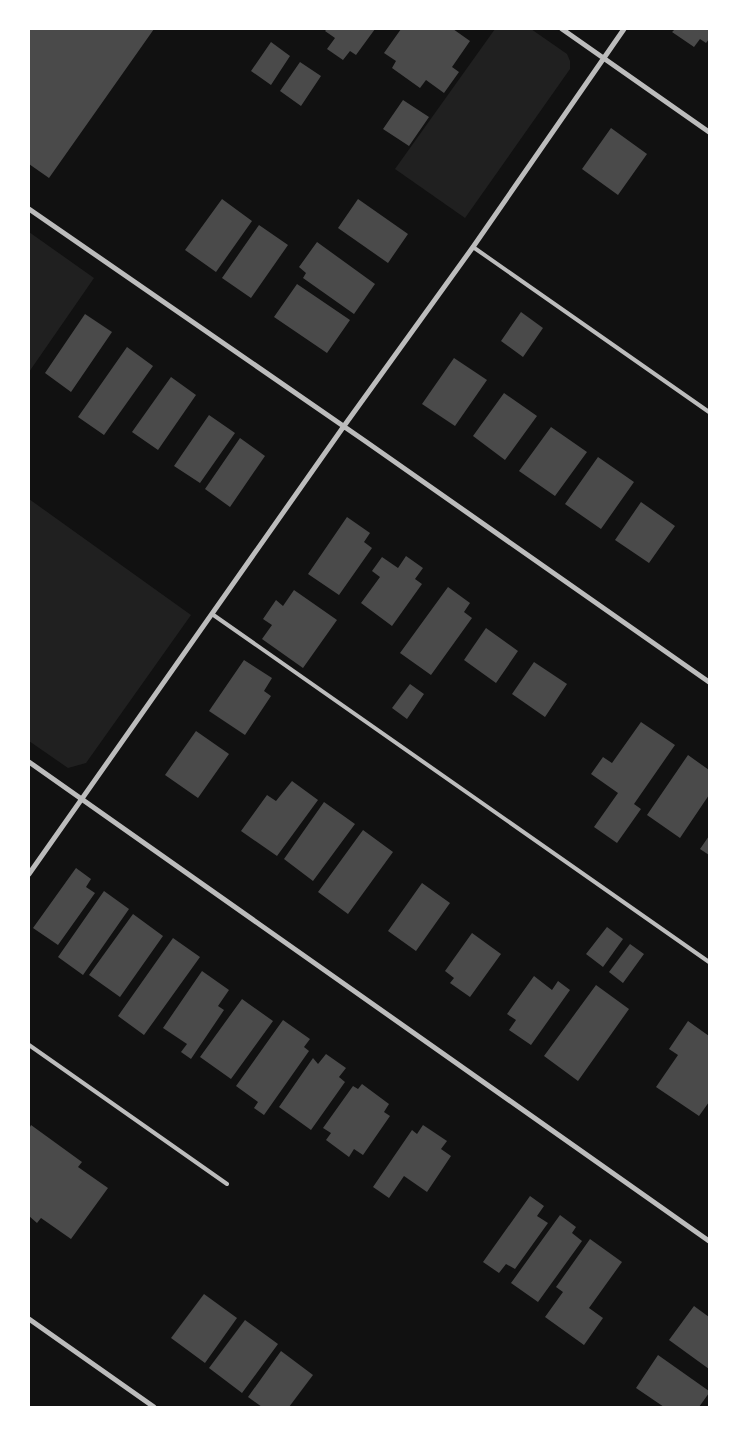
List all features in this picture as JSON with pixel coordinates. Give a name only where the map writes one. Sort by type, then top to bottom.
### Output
[{"type":"street","points":[[562,29],[709,132]]},
{"type":"street","points":[[29,874],[344,426],[473,247],[624,29]]},
{"type":"street","points":[[29,209],[344,426],[709,682]]},
{"type":"street","points":[[29,762],[709,1241]]},
{"type":"street","points":[[29,1319],[154,1407]]},
{"type":"lane","points":[[473,247],[709,412]]},
{"type":"lane","points":[[212,614],[709,962]]},
{"type":"lane","points":[[29,1044],[227,1184]]},
{"type":"shaded area","points":[[495,29],[531,29],[567,54],[570,61],[570,69],[465,218],[395,169]]},
{"type":"shaded area","points":[[29,232],[94,278],[29,372]]},
{"type":"shaded area","points":[[29,499],[191,615],[86,763],[68,768],[29,741]]},
{"type":"building","points":[[29,29],[154,29],[49,178],[29,164]]},
{"type":"building","points":[[327,29],[375,29],[356,55],[350,51],[343,60],[327,49],[335,38],[325,31]]},
{"type":"building","points":[[401,29],[453,29],[470,41],[452,67],[459,72],[444,93],[426,80],[420,88],[392,68],[396,61],[384,53]]},
{"type":"building","points":[[675,29],[709,29],[709,39],[706,43],[700,39],[694,47],[672,32]]},
{"type":"building","points":[[271,42],[290,56],[271,85],[251,71]]},
{"type":"building","points":[[300,62],[321,76],[301,106],[280,91]]},
{"type":"building","points":[[403,100],[429,117],[409,146],[383,129]]},
{"type":"building","points":[[611,128],[647,154],[618,195],[582,169]]},
{"type":"building","points":[[222,199],[252,221],[216,272],[185,250]]},
{"type":"building","points":[[358,199],[408,234],[388,263],[338,228]]},
{"type":"building","points":[[259,225],[288,245],[251,298],[222,278]]},
{"type":"building","points":[[317,242],[375,284],[354,314],[303,278],[306,273],[299,267]]},
{"type":"building","points":[[297,284],[350,320],[327,353],[274,317]]},
{"type":"building","points":[[521,312],[543,328],[523,357],[501,341]]},
{"type":"building","points":[[85,314],[112,332],[71,392],[45,373]]},
{"type":"building","points":[[127,347],[153,366],[104,435],[78,417]]},
{"type":"building","points":[[454,358],[487,380],[455,426],[422,404]]},
{"type":"building","points":[[171,377],[196,395],[158,450],[132,432]]},
{"type":"building","points":[[504,393],[537,416],[505,460],[473,436]]},
{"type":"building","points":[[209,415],[235,433],[200,483],[174,466]]},
{"type":"building","points":[[551,427],[587,452],[555,496],[519,471]]},
{"type":"building","points":[[240,438],[265,456],[230,507],[205,489]]},
{"type":"building","points":[[598,457],[634,482],[601,529],[565,504]]},
{"type":"building","points":[[641,502],[675,526],[649,563],[615,540]]},
{"type":"building","points":[[347,517],[370,533],[364,542],[372,548],[339,595],[308,574]]},
{"type":"building","points":[[406,556],[423,568],[415,579],[422,584],[392,626],[361,603],[380,577],[372,571],[382,557],[398,568]]},
{"type":"building","points":[[448,587],[470,603],[464,612],[472,618],[431,675],[400,653]]},
{"type":"building","points":[[294,590],[337,620],[303,668],[262,639],[272,625],[263,619],[276,600],[283,606]]},
{"type":"building","points":[[486,628],[518,651],[496,683],[464,660]]},
{"type":"building","points":[[244,660],[272,678],[264,691],[271,696],[245,735],[209,711]]},
{"type":"building","points":[[534,662],[567,684],[545,717],[512,694]]},
{"type":"building","points":[[410,684],[424,694],[407,719],[392,708]]},
{"type":"building","points":[[641,722],[675,745],[634,804],[641,809],[617,843],[594,827],[618,793],[591,774],[603,757],[612,763]]},
{"type":"building","points":[[196,731],[229,754],[198,798],[165,775]]},
{"type":"building","points":[[688,755],[709,770],[709,795],[680,838],[647,815]]},
{"type":"building","points":[[292,781],[318,800],[277,856],[241,831],[267,795],[276,801]]},
{"type":"building","points":[[324,802],[355,824],[313,881],[284,859]]},
{"type":"building","points":[[363,830],[393,852],[348,914],[318,892]]},
{"type":"building","points":[[709,836],[709,855],[700,849]]},
{"type":"building","points":[[76,868],[91,879],[86,887],[95,893],[58,945],[33,928]]},
{"type":"building","points":[[422,883],[450,903],[416,951],[388,931]]},
{"type":"building","points":[[104,891],[129,909],[83,975],[58,957]]},
{"type":"building","points":[[133,914],[163,936],[120,997],[89,975]]},
{"type":"building","points":[[607,927],[623,939],[603,967],[586,954]]},
{"type":"building","points":[[472,933],[501,954],[470,997],[450,983],[454,978],[445,971]]},
{"type":"building","points":[[173,938],[200,957],[144,1035],[118,1016]]},
{"type":"building","points":[[630,944],[644,954],[623,983],[609,972]]},
{"type":"building","points":[[202,971],[229,990],[218,1006],[224,1010],[191,1059],[181,1052],[187,1044],[163,1028]]},
{"type":"building","points":[[534,976],[552,990],[558,981],[570,990],[531,1045],[509,1030],[516,1020],[507,1014]]},
{"type":"building","points":[[596,985],[629,1009],[578,1081],[544,1056]]},
{"type":"building","points":[[242,999],[273,1021],[231,1079],[200,1057]]},
{"type":"building","points":[[283,1020],[310,1039],[304,1047],[309,1051],[264,1115],[254,1108],[258,1102],[236,1086]]},
{"type":"building","points":[[688,1021],[709,1036],[709,1102],[699,1116],[656,1087],[678,1055],[669,1049]]},
{"type":"building","points":[[326,1054],[346,1068],[339,1077],[345,1082],[311,1130],[279,1107],[313,1058],[318,1064]]},
{"type":"building","points":[[362,1084],[389,1104],[384,1112],[390,1116],[363,1155],[354,1149],[349,1157],[326,1140],[331,1133],[323,1128],[353,1086],[358,1089]]},
{"type":"building","points":[[31,1125],[82,1162],[78,1167],[108,1188],[71,1239],[41,1218],[37,1223],[29,1216],[29,1129]]},
{"type":"building","points":[[423,1125],[447,1141],[441,1149],[451,1156],[427,1192],[404,1176],[389,1198],[373,1187],[412,1130],[417,1134]]},
{"type":"building","points":[[530,1196],[544,1206],[537,1216],[548,1223],[515,1269],[506,1264],[499,1273],[483,1262]]},
{"type":"building","points":[[560,1215],[576,1227],[572,1233],[582,1241],[538,1302],[511,1283]]},
{"type":"building","points":[[590,1239],[622,1262],[589,1308],[603,1318],[584,1345],[545,1317],[563,1292],[556,1287]]},
{"type":"building","points":[[204,1294],[237,1318],[205,1363],[171,1338]]},
{"type":"building","points":[[694,1306],[709,1317],[709,1369],[669,1340]]},
{"type":"building","points":[[245,1320],[278,1344],[242,1393],[209,1368]]},
{"type":"building","points":[[281,1351],[313,1375],[289,1407],[262,1407],[248,1397]]},
{"type":"building","points":[[658,1355],[709,1391],[699,1407],[664,1407],[636,1388]]}]
